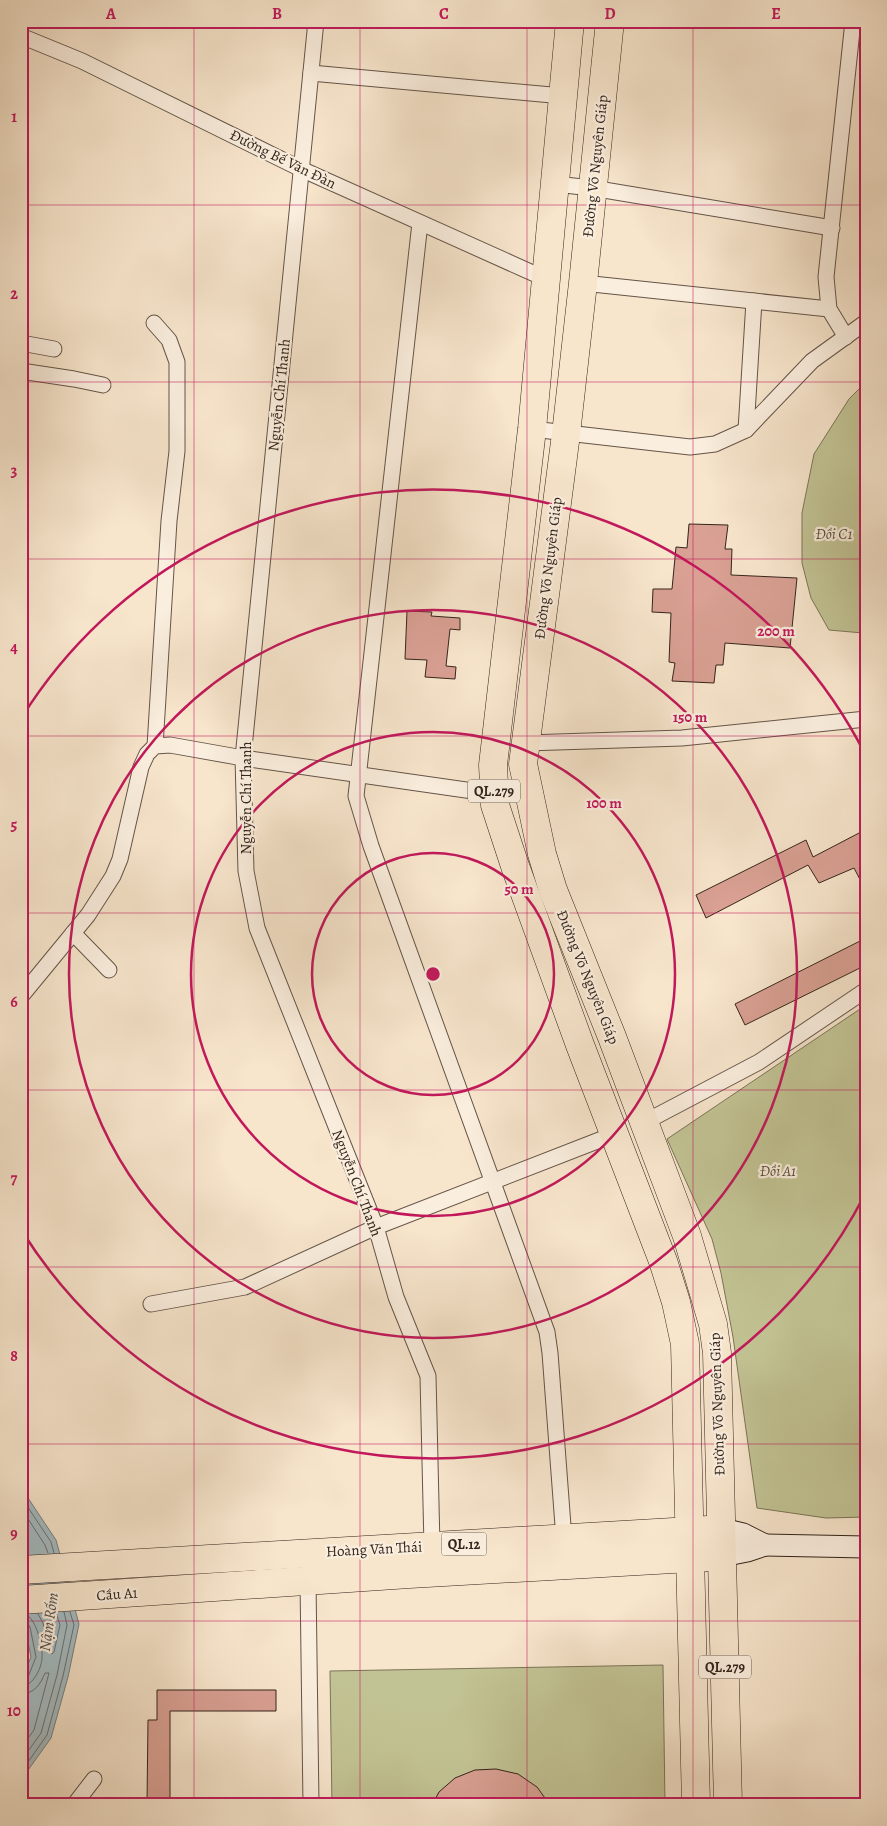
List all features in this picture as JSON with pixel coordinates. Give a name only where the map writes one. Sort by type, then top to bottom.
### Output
[{"type":"highway","name":"Đường Võ Nguyên Giáp","points":[[570,21],[532,429],[493,765],[495,805],[515,866],[580,1045],[663,1260],[676,1302],[685,1344],[696,1805]]},
{"type":"highway","name":"Đường Võ Nguyên Giáp","points":[[610,21],[566,434],[523,764],[542,854],[554,890],[645,1122],[687,1236],[713,1324],[717,1352],[728,1805]]},
{"type":"highway","points":[[546,279],[583,283]]},
{"type":"highway","points":[[516,568],[548,572]]},
{"type":"highway","points":[[615,1134],[645,1122]]},
{"type":"highway","name":"Hoàng Văn Thái","points":[[212,1588],[460,1572],[690,1545],[722,1529]]},
{"type":"highway","name":"Hoàng Văn Thái","points":[[207,1558],[564,1538],[690,1545],[722,1556]]},
{"type":"highway","points":[[409,1574],[432,1546],[460,1572]]},
{"type":"highway","name":"Cầu A1","points":[[21,1570],[207,1558]]},
{"type":"highway","name":"Cầu A1","points":[[21,1600],[212,1588]]},
{"type":"street","name":"Nguyễn Chí Thanh","points":[[316,21],[243,758],[246,871],[257,928],[376,1227],[396,1297],[428,1376],[432,1546]]},
{"type":"street","points":[[846,337],[829,309],[826,277],[853,21]]},
{"type":"street","name":"Đường Bế Văn Đàn","points":[[21,36],[82,62],[301,168],[546,279]]},
{"type":"street","points":[[311,73],[562,96]]},
{"type":"street","points":[[554,184],[592,188],[832,228]]},
{"type":"street","points":[[420,223],[356,796],[371,846],[547,1332],[564,1538]]},
{"type":"street","points":[[583,283],[829,309]]},
{"type":"street","points":[[746,430],[754,301]]},
{"type":"street","points":[[532,429],[690,447],[715,444],[746,430],[812,361],[866,322]]},
{"type":"street","points":[[154,323],[169,340],[177,362],[177,451],[169,521],[155,746]]},
{"type":"street","points":[[21,343],[54,349]]},
{"type":"street","points":[[21,371],[103,385]]},
{"type":"street","points":[[526,743],[682,738],[866,719]]},
{"type":"street","points":[[23,994],[100,898],[120,859],[141,767],[147,754],[155,746],[170,745],[243,758],[473,791],[494,790]]},
{"type":"street","points":[[73,933],[109,970]]},
{"type":"street","points":[[645,1122],[759,1062],[866,990]]},
{"type":"street","points":[[151,1304],[245,1287],[376,1227],[615,1134]]},
{"type":"street","points":[[722,1529],[743,1534],[765,1545]]},
{"type":"street","points":[[722,1556],[765,1545],[866,1547]]},
{"type":"street","points":[[308,1581],[311,1805]]},
{"type":"street","points":[[74,1805],[94,1779]]},
{"type":"green space","name":"Đồi C1","points":[[866,382],[866,632],[863,633],[829,630],[811,598],[802,563],[802,513],[814,454],[849,399]]},
{"type":"green space","name":"Đồi A1","points":[[866,1005],[866,1517],[826,1518],[757,1508],[733,1337],[721,1273],[712,1239],[667,1139]]},
{"type":"green space","points":[[663,1665],[665,1805],[332,1805],[330,1671]]},
{"type":"water","name":"Nậm Rốm","points":[[21,1490],[56,1540],[79,1624],[68,1677],[51,1738],[21,1780],[21,1680],[31,1657],[25,1628],[21,1621]]},
{"type":"building","points":[[689,524],[728,525],[725,549],[732,549],[731,575],[797,578],[790,648],[725,643],[723,665],[716,665],[714,683],[672,681],[675,663],[669,662],[671,613],[652,612],[653,589],[672,589],[676,547],[687,548]]},
{"type":"building","points":[[407,611],[432,612],[431,616],[460,618],[460,630],[450,629],[446,666],[456,667],[455,679],[425,677],[427,660],[405,659]]},
{"type":"building","points":[[861,832],[866,840],[866,891],[854,868],[819,883],[808,865],[706,918],[696,895],[806,840],[813,857]]},
{"type":"building","points":[[866,938],[866,965],[745,1025],[735,1004]]},
{"type":"building","points":[[157,1690],[276,1690],[276,1711],[170,1711],[170,1803],[147,1803],[148,1720],[157,1720]]},
{"type":"building","points":[[496,1769],[518,1774],[537,1787],[550,1805],[432,1805],[439,1792],[455,1778],[475,1770]]}]
